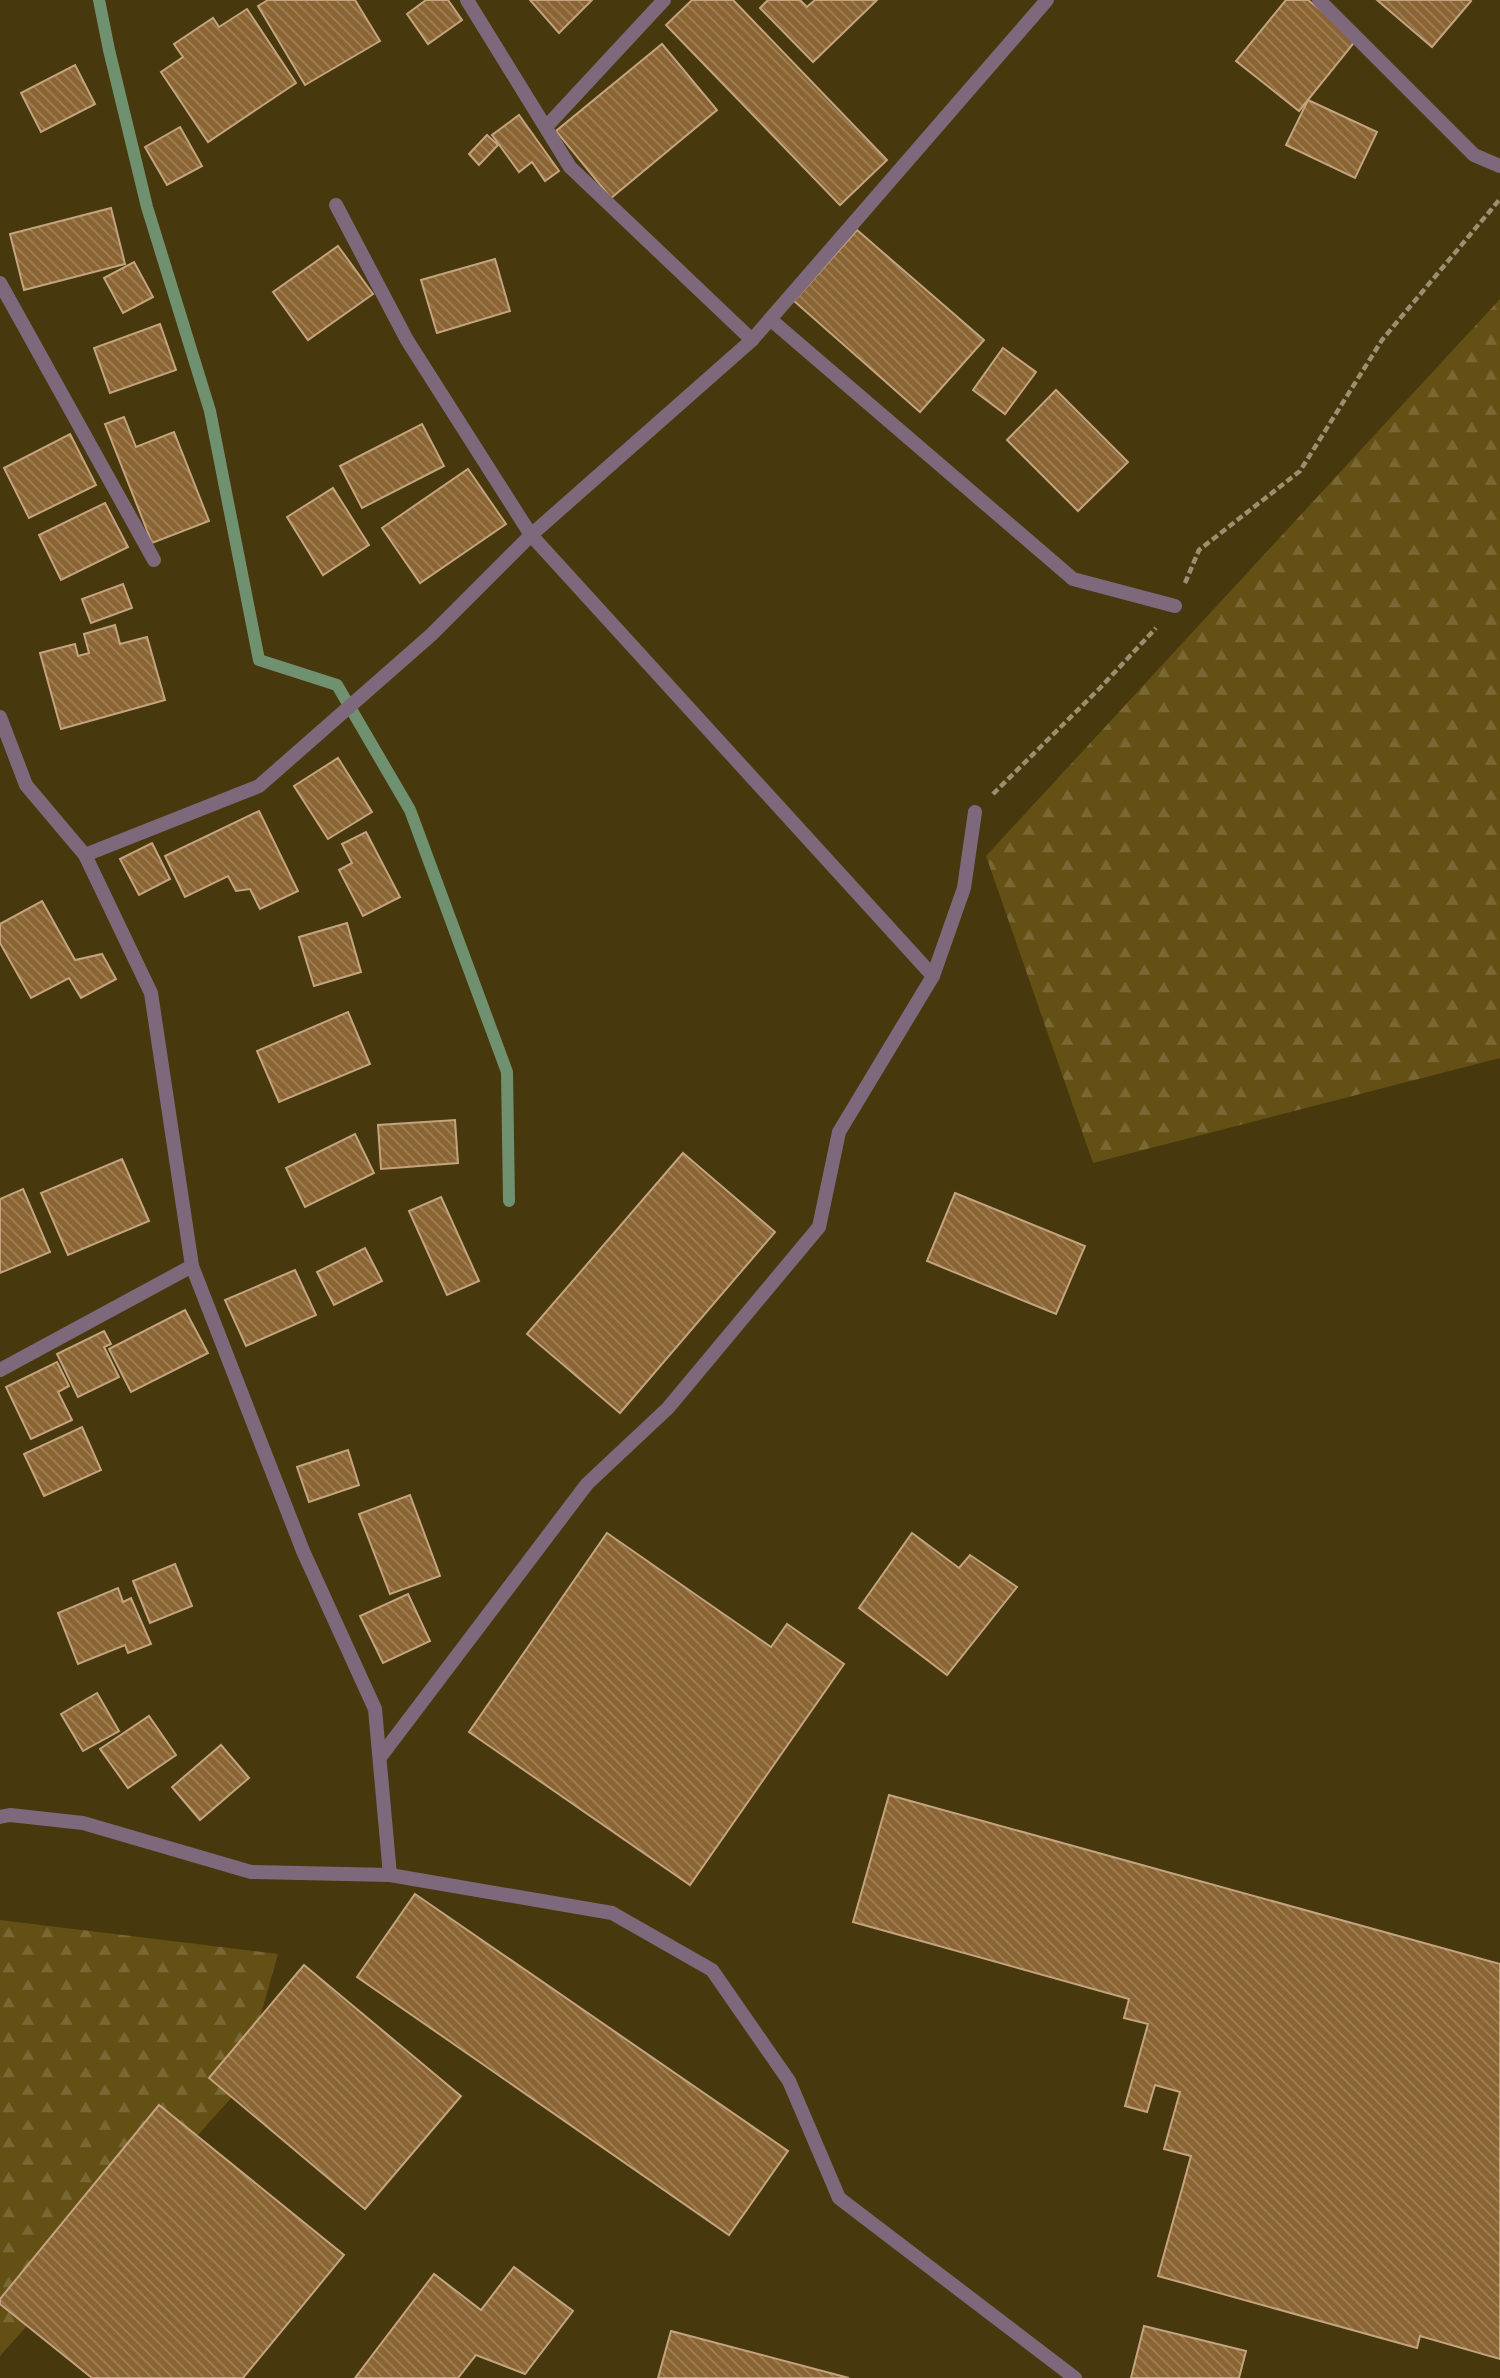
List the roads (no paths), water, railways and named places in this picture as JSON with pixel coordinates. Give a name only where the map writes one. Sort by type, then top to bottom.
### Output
[{"type":"street","points":[[467,0],[570,167],[752,340]]},
{"type":"street","points":[[546,127],[664,0]]},
{"type":"street","points":[[85,855],[259,786],[431,635],[531,536],[752,340],[1047,0]]},
{"type":"street","points":[[1319,0],[1474,155],[1500,166]]},
{"type":"street","points":[[335,205],[407,340],[531,536],[933,976]]},
{"type":"street","points":[[0,283],[154,560]]},
{"type":"street","points":[[770,319],[1073,579],[1175,607]]},
{"type":"street","points":[[0,717],[4,741],[26,785],[85,855],[151,993],[192,1266],[303,1551],[375,1709],[390,1875]]},
{"type":"street","points":[[381,1756],[587,1483],[668,1408],[820,1227],[839,1132],[933,976],[964,888],[975,812]]},
{"type":"street","points":[[0,1370],[192,1266]]},
{"type":"street","points":[[0,1817],[9,1815],[83,1823],[251,1872],[390,1875],[612,1913],[712,1970],[789,2081],[839,2198],[1075,2378]]},
{"type":"waterway","points":[[99,0],[147,207],[210,411],[259,660],[337,685],[410,810],[507,1072],[509,1201]]}]
